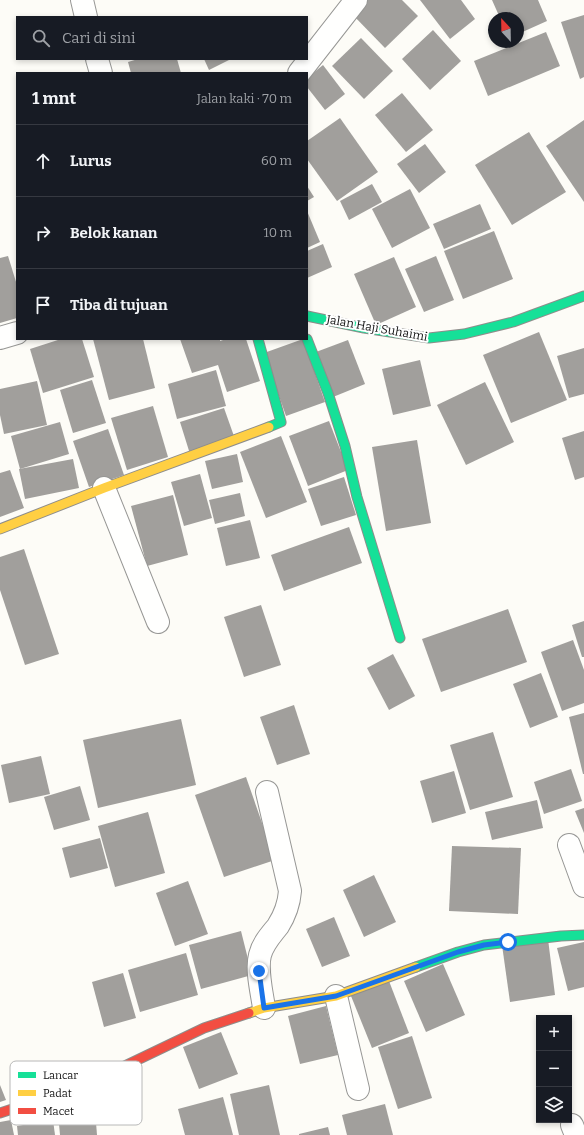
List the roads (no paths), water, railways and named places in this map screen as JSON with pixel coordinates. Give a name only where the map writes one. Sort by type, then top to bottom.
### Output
[{"type":"street","points":[[82,0],[86,16]]},
{"type":"street","points":[[300,72],[356,0]]},
{"type":"street","points":[[97,60],[101,72]]},
{"type":"street","name":"Jalan Haji Suhaimi","points":[[308,316],[364,328],[435,338],[464,334],[513,322],[584,296]]},
{"type":"street","points":[[0,338],[16,334]]},
{"type":"street","points":[[0,530],[104,488],[281,422],[258,340]]},
{"type":"street","points":[[308,340],[328,392],[346,446],[357,497],[400,638]]},
{"type":"street","points":[[104,488],[158,622]]},
{"type":"street","points":[[264,1008],[259,971],[259,956],[264,944],[285,915],[289,902],[290,891],[267,792]]},
{"type":"street","points":[[569,844],[584,886]]},
{"type":"street","points":[[135,1061],[204,1028],[264,1008],[336,996],[458,952],[484,945],[561,936],[584,935]]},
{"type":"street","points":[[336,996],[358,1089]]},
{"type":"street","points":[[0,1113],[10,1110]]}]
